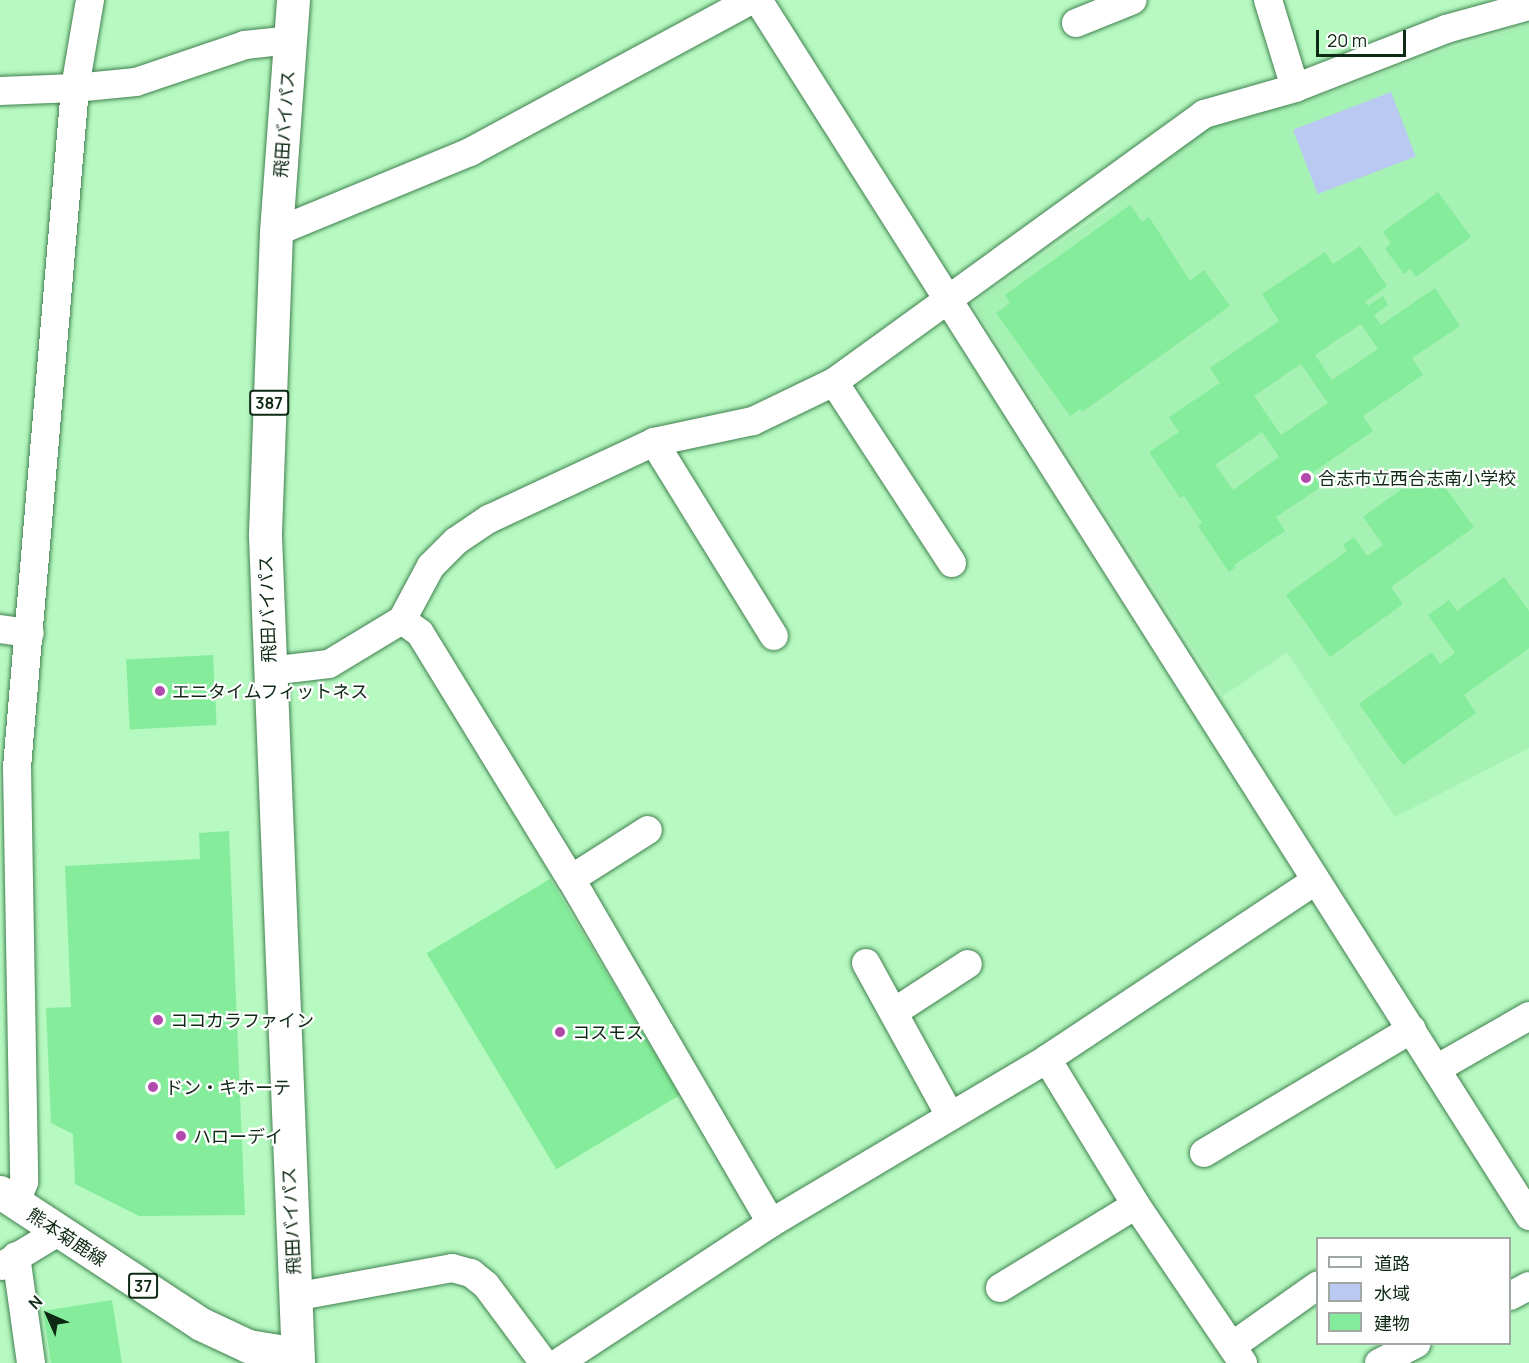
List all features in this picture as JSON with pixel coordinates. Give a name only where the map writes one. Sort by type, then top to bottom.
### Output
[{"type":"main road","name":"飛田バイパス","points":[[293,0],[276,231],[265,536],[298,1358]]},
{"type":"main road","name":"熊本菊鹿線","points":[[8,1198],[201,1324],[248,1346],[298,1358]]},
{"type":"street","points":[[8,1198],[24,1182],[17,767],[75,88],[90,0]]},
{"type":"street","points":[[276,231],[470,152],[751,0]]},
{"type":"street","points":[[758,0],[950,300],[1315,881],[1438,1068],[1529,1216]]},
{"type":"street","points":[[1076,23],[1133,0]]},
{"type":"street","points":[[1268,0],[1295,88]]},
{"type":"street","points":[[270,671],[329,664],[402,620],[431,566],[456,541],[489,519],[654,442],[753,421],[834,382],[1204,114],[1295,88],[1446,29],[1529,6]]},
{"type":"street","points":[[0,91],[75,88],[136,82],[245,45],[290,40]]},
{"type":"street","points":[[834,382],[952,563]]},
{"type":"street","points":[[654,442],[774,636]]},
{"type":"street","points":[[402,620],[420,633],[572,879],[771,1222]]},
{"type":"street","points":[[0,629],[30,633]]},
{"type":"street","points":[[572,879],[648,830]]},
{"type":"street","points":[[558,1363],[771,1222],[1047,1059],[1315,881]]},
{"type":"street","points":[[866,963],[950,1116]]},
{"type":"street","points":[[894,1012],[968,964]]},
{"type":"street","points":[[1438,1068],[1529,1016]]},
{"type":"street","points":[[1204,1153],[1412,1029]]},
{"type":"street","points":[[1047,1059],[1136,1205],[1237,1355],[1316,1286]]},
{"type":"street","points":[[1000,1288],[1136,1205]]},
{"type":"street","points":[[31,1363],[8,1261],[58,1232]]},
{"type":"street","points":[[294,1297],[452,1268],[471,1274],[486,1285],[544,1363]]},
{"type":"street","points":[[1511,1295],[1529,1286]]},
{"type":"street","points":[[1379,1363],[1415,1351]]},
{"type":"shaded area","name":"合志市立西合志南小学校","points":[[1529,25],[1529,748],[1395,817],[1287,652],[1223,696],[973,304],[1110,208],[1145,171],[1213,125],[1304,102],[1451,48]]},
{"type":"water","points":[[1391,92],[1416,156],[1318,194],[1293,130]]},
{"type":"building","points":[[1438,192],[1471,237],[1416,277],[1410,269],[1404,274],[1385,249],[1391,243],[1383,232]]},
{"type":"building","points":[[1130,205],[1142,222],[1149,217],[1190,281],[1204,270],[1230,306],[1082,412],[1080,409],[1070,416],[996,313],[1010,303],[1005,295]]},
{"type":"building","points":[[1360,246],[1387,286],[1365,302],[1368,306],[1383,296],[1388,305],[1374,315],[1381,325],[1435,288],[1460,326],[1412,358],[1423,375],[1363,416],[1373,431],[1312,473],[1321,487],[1276,517],[1285,531],[1234,565],[1236,567],[1229,572],[1198,526],[1202,523],[1184,496],[1180,498],[1149,452],[1179,432],[1169,417],[1220,383],[1210,368],[1279,321],[1262,294],[1325,252],[1333,264]],"holes":[[[1361,324],[1378,349],[1332,380],[1315,355]],[[1301,364],[1328,403],[1281,435],[1254,396]],[[1262,432],[1279,457],[1233,490],[1215,465]]]},
{"type":"building","points":[[1431,468],[1474,527],[1391,587],[1403,604],[1330,657],[1286,595],[1347,551],[1343,545],[1354,537],[1367,556],[1383,545],[1363,517]]},
{"type":"building","points":[[1504,577],[1529,611],[1529,648],[1464,695],[1476,713],[1403,765],[1359,704],[1432,652],[1440,664],[1455,653],[1428,615],[1449,600],[1457,611]]},
{"type":"building","points":[[213,655],[217,725],[130,729],[126,660]]},
{"type":"building","points":[[229,831],[245,1215],[139,1216],[75,1184],[73,1134],[51,1123],[46,1008],[71,1007],[65,866],[200,859],[199,833]]},
{"type":"building","points":[[550,879],[680,1095],[556,1169],[427,953]]},
{"type":"building","points":[[112,1300],[122,1363],[51,1363],[43,1311]]},
{"type":"place","name":"合志市立西合志南小学校","points":[[1306,478]]},
{"type":"place","name":"エニタイムフィットネス","points":[[160,691]]},
{"type":"place","name":"ココカラファイン","points":[[158,1020]]},
{"type":"place","name":"コスモス","points":[[560,1032]]},
{"type":"place","name":"ドン・キホーテ","points":[[153,1087]]},
{"type":"place","name":"ハローデイ","points":[[181,1136]]}]
